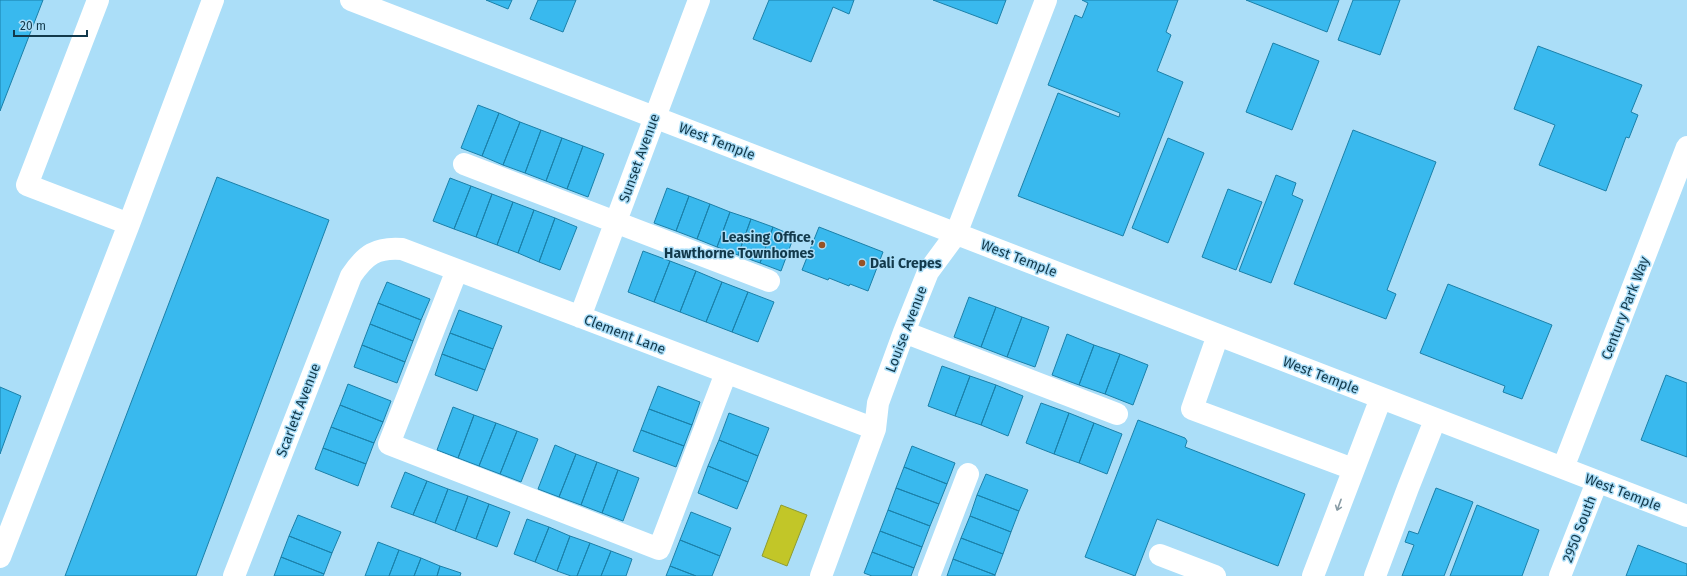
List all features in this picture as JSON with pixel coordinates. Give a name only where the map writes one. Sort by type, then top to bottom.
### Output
[{"type":"street","points":[[98,0],[26,185],[129,224]]},
{"type":"street","points":[[0,557],[129,224],[213,0]]},
{"type":"street","name":"Sunset Avenue","points":[[580,317],[699,0]]},
{"type":"street","name":"Louise Avenue","points":[[821,576],[875,429],[878,403],[904,332],[928,272],[956,234],[1046,0]]},
{"type":"street","name":"West Temple","points":[[357,1],[1687,516]]},
{"type":"street","name":"Century Park Way","points":[[1563,468],[1687,147]]},
{"type":"street","points":[[464,164],[768,281]]},
{"type":"street","name":"Clement Lane","points":[[374,253],[387,248],[402,249],[875,429]]},
{"type":"street","name":"Scarlett Avenue","points":[[234,576],[351,276],[361,261],[374,253]]},
{"type":"street","points":[[457,270],[389,444],[659,550],[726,373]]},
{"type":"street","points":[[904,332],[1117,414]]},
{"type":"street","points":[[1218,335],[1192,408],[1353,469]]},
{"type":"street","points":[[1313,576],[1381,398]]},
{"type":"street","points":[[1375,576],[1410,482],[1436,420]]},
{"type":"street","points":[[929,576],[968,474]]},
{"type":"street","name":"2950 South","points":[[1560,576],[1597,482]]},
{"type":"street","points":[[1160,555],[1215,576]]},
{"type":"shaded area","points":[[781,505],[807,515],[787,566],[762,556]]},
{"type":"building","points":[[0,0],[43,0],[0,111]]},
{"type":"building","points":[[486,0],[512,0],[508,9]]},
{"type":"building","points":[[538,0],[576,0],[563,32],[530,19]]},
{"type":"building","points":[[769,0],[854,0],[849,14],[833,7],[811,62],[753,39]]},
{"type":"building","points":[[933,0],[1006,0],[997,24]]},
{"type":"building","points":[[1082,0],[1178,0],[1166,32],[1171,35],[1157,71],[1183,82],[1123,236],[1018,196],[1058,93],[1119,117],[1120,113],[1048,85],[1075,15],[1082,18],[1088,3]]},
{"type":"building","points":[[1246,0],[1339,0],[1327,32]]},
{"type":"building","points":[[1353,0],[1400,0],[1380,55],[1338,40]]},
{"type":"building","points":[[1273,43],[1319,61],[1292,130],[1246,112]]},
{"type":"building","points":[[1538,46],[1642,85],[1631,112],[1638,115],[1629,138],[1626,137],[1606,191],[1539,165],[1555,125],[1514,109]]},
{"type":"building","points":[[478,105],[499,113],[482,156],[461,148]]},
{"type":"building","points":[[499,113],[520,122],[503,165],[482,156]]},
{"type":"building","points":[[520,122],[541,130],[525,173],[503,165]]},
{"type":"building","points":[[541,130],[562,138],[546,181],[525,173]]},
{"type":"building","points":[[1353,130],[1436,162],[1387,290],[1396,294],[1386,319],[1294,284]]},
{"type":"building","points":[[562,138],[583,146],[567,189],[546,181]]},
{"type":"building","points":[[1168,138],[1204,153],[1168,243],[1132,228]]},
{"type":"building","points":[[583,146],[604,154],[588,197],[567,189]]},
{"type":"building","points":[[1276,175],[1296,183],[1292,195],[1303,200],[1271,283],[1239,271]]},
{"type":"building","points":[[217,177],[329,220],[196,576],[65,576]]},
{"type":"building","points":[[450,178],[471,186],[454,229],[433,221]]},
{"type":"building","points":[[471,186],[492,194],[476,237],[454,229]]},
{"type":"building","points":[[667,188],[689,196],[676,231],[654,223]]},
{"type":"building","points":[[1228,189],[1262,202],[1236,270],[1202,257]]},
{"type":"building","points":[[492,194],[513,202],[497,245],[476,237]]},
{"type":"building","points":[[689,196],[710,204],[697,239],[676,231]]},
{"type":"building","points":[[513,202],[534,210],[518,253],[497,245]]},
{"type":"building","points":[[710,204],[730,212],[717,247],[697,239]]},
{"type":"building","points":[[534,210],[555,218],[539,262],[518,253]]},
{"type":"building","points":[[730,212],[751,219],[738,255],[717,247]]},
{"type":"building","points":[[555,218],[577,227],[560,270],[539,262]]},
{"type":"building","points":[[751,219],[773,227],[760,263],[738,255]]},
{"type":"building","points":[[773,227],[794,236],[781,271],[760,263]]},
{"type":"building","points":[[819,227],[883,252],[868,291],[850,284],[849,286],[829,278],[828,280],[802,270]]},
{"type":"building","points":[[643,251],[670,261],[654,302],[628,292]]},
{"type":"building","points":[[670,261],[696,271],[680,312],[654,302]]},
{"type":"building","points":[[696,271],[722,282],[706,322],[680,312]]},
{"type":"building","points":[[387,282],[430,299],[421,320],[378,303]]},
{"type":"building","points":[[722,282],[748,292],[732,332],[706,322]]},
{"type":"building","points":[[1448,284],[1552,325],[1522,399],[1503,392],[1505,386],[1420,353]]},
{"type":"building","points":[[748,292],[774,302],[758,342],[732,332]]},
{"type":"building","points":[[969,297],[996,307],[981,347],[954,337]]},
{"type":"building","points":[[378,303],[421,320],[413,341],[370,324]]},
{"type":"building","points":[[996,307],[1022,317],[1007,357],[981,347]]},
{"type":"building","points":[[459,310],[502,326],[493,349],[450,333]]},
{"type":"building","points":[[1022,317],[1049,327],[1035,367],[1007,357]]},
{"type":"building","points":[[370,324],[413,341],[405,362],[362,345]]},
{"type":"building","points":[[450,333],[493,349],[485,370],[442,354]]},
{"type":"building","points":[[1067,334],[1094,345],[1079,385],[1052,375]]},
{"type":"building","points":[[362,345],[405,362],[397,383],[354,367]]},
{"type":"building","points":[[1094,345],[1120,354],[1105,394],[1079,385]]},
{"type":"building","points":[[442,354],[485,370],[477,391],[435,375]]},
{"type":"building","points":[[1120,354],[1148,365],[1133,405],[1105,394]]},
{"type":"building","points":[[942,366],[970,376],[955,416],[928,406]]},
{"type":"building","points":[[1666,375],[1687,383],[1687,457],[1641,440]]},
{"type":"building","points":[[970,376],[996,385],[981,425],[955,416]]},
{"type":"building","points":[[348,384],[391,401],[383,422],[340,405]]},
{"type":"building","points":[[996,385],[1023,396],[1008,436],[981,425]]},
{"type":"building","points":[[658,386],[700,402],[692,425],[649,409]]},
{"type":"building","points":[[0,387],[21,396],[0,454]]},
{"type":"building","points":[[1041,403],[1069,413],[1054,454],[1026,443]]},
{"type":"building","points":[[340,405],[383,422],[374,443],[331,427]]},
{"type":"building","points":[[453,407],[474,415],[458,458],[437,450]]},
{"type":"building","points":[[649,409],[692,425],[684,446],[641,430]]},
{"type":"building","points":[[729,413],[769,428],[758,456],[719,440]]},
{"type":"building","points":[[1069,413],[1094,423],[1079,463],[1054,454]]},
{"type":"building","points":[[474,415],[496,423],[479,466],[458,458]]},
{"type":"building","points":[[1138,420],[1185,438],[1187,441],[1185,447],[1305,494],[1278,566],[1157,519],[1135,576],[1085,557]]},
{"type":"building","points":[[496,423],[517,431],[500,474],[479,466]]},
{"type":"building","points":[[1094,423],[1122,434],[1107,474],[1079,463]]},
{"type":"building","points":[[331,427],[374,443],[366,464],[323,448]]},
{"type":"building","points":[[641,430],[684,446],[676,467],[633,451]]},
{"type":"building","points":[[517,431],[538,439],[521,482],[500,474]]},
{"type":"building","points":[[719,440],[758,456],[748,482],[708,466]]},
{"type":"building","points":[[555,445],[576,454],[559,497],[538,489]]},
{"type":"building","points":[[912,446],[955,463],[947,484],[904,467]]},
{"type":"building","points":[[323,448],[366,464],[358,486],[315,469]]},
{"type":"building","points":[[576,454],[597,462],[581,505],[559,497]]},
{"type":"building","points":[[597,462],[618,470],[602,513],[581,505]]},
{"type":"building","points":[[708,466],[748,482],[737,509],[698,493]]},
{"type":"building","points":[[904,467],[947,484],[939,504],[896,488]]},
{"type":"building","points":[[618,470],[639,478],[623,521],[602,513]]},
{"type":"building","points":[[405,472],[427,481],[413,515],[391,507]]},
{"type":"building","points":[[986,474],[1028,490],[1019,511],[977,495]]},
{"type":"building","points":[[427,481],[448,489],[435,523],[413,515]]},
{"type":"building","points":[[896,488],[939,504],[930,526],[888,510]]},
{"type":"building","points":[[1436,488],[1473,502],[1444,576],[1402,576],[1414,545],[1405,542],[1409,531],[1418,534]]},
{"type":"building","points":[[448,489],[468,496],[455,531],[435,523]]},
{"type":"building","points":[[977,495],[1019,511],[1011,532],[970,516]]},
{"type":"building","points":[[468,496],[489,504],[476,539],[455,531]]},
{"type":"building","points":[[489,504],[510,512],[497,547],[476,539]]},
{"type":"building","points":[[1477,505],[1539,530],[1522,576],[1450,576]]},
{"type":"building","points":[[888,510],[930,526],[922,547],[880,531]]},
{"type":"building","points":[[691,512],[731,528],[720,556],[680,540]]},
{"type":"building","points":[[298,515],[341,532],[332,553],[289,536]]},
{"type":"building","points":[[970,516],[1011,532],[1003,554],[961,538]]},
{"type":"building","points":[[527,519],[549,527],[535,562],[514,554]]},
{"type":"building","points":[[549,527],[570,536],[557,571],[535,562]]},
{"type":"building","points":[[880,531],[922,547],[914,568],[872,552]]},
{"type":"building","points":[[289,536],[332,553],[324,574],[281,557]]},
{"type":"building","points":[[570,536],[590,543],[577,576],[571,576],[557,571]]},
{"type":"building","points":[[961,538],[1003,554],[995,575],[953,559]]},
{"type":"building","points":[[680,540],[720,556],[712,576],[696,576],[670,566]]},
{"type":"building","points":[[378,542],[399,550],[389,576],[365,576]]},
{"type":"building","points":[[590,543],[611,551],[601,576],[577,576]]},
{"type":"building","points":[[1638,545],[1687,564],[1687,576],[1626,576]]},
{"type":"building","points":[[399,550],[421,558],[414,576],[389,576]]},
{"type":"building","points":[[611,551],[632,559],[626,576],[601,576]]},
{"type":"building","points":[[872,552],[914,568],[911,576],[872,576],[864,573]]},
{"type":"building","points":[[281,557],[324,574],[323,576],[274,576]]},
{"type":"building","points":[[421,558],[440,566],[437,576],[414,576]]},
{"type":"building","points":[[953,559],[995,575],[995,576],[947,576]]},
{"type":"building","points":[[440,566],[461,573],[460,576],[437,576]]},
{"type":"building","points":[[670,566],[696,576],[666,576]]},
{"type":"place","name":"Leasing Office, Hawthorne Townhomes","points":[[822,245]]},
{"type":"place","name":"Dali Crepes","points":[[862,263]]}]
